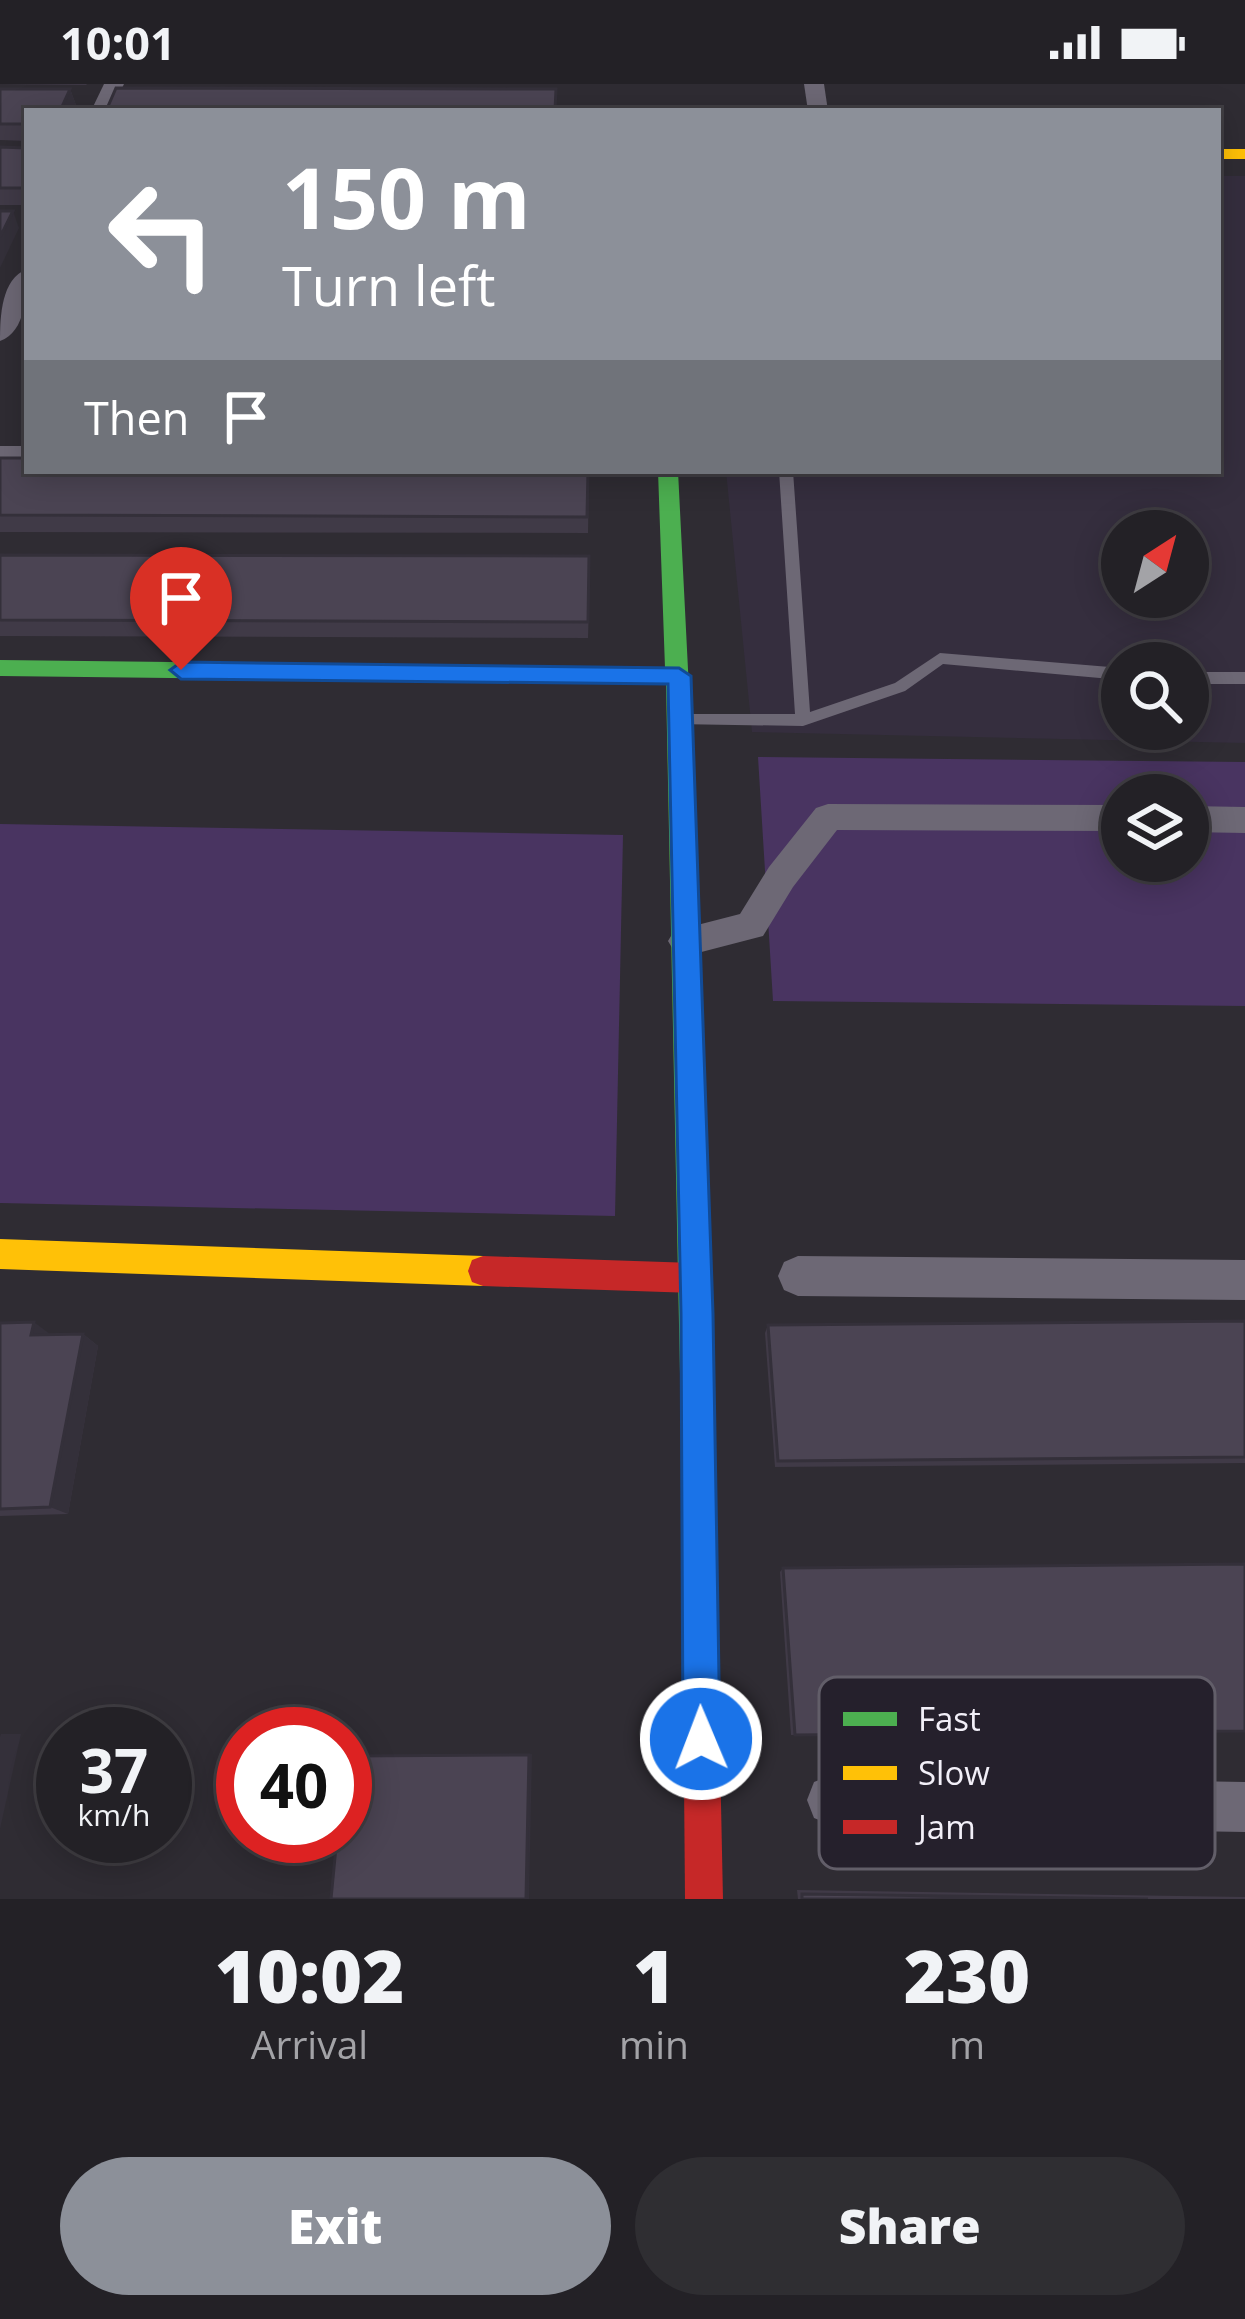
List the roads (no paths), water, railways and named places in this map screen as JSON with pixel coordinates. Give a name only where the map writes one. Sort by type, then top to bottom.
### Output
[{"type":"street","points":[[0,334],[19,283]]},
{"type":"street","points":[[668,474],[686,941],[704,1899]]},
{"type":"street","points":[[0,668],[679,676]]},
{"type":"street","points":[[686,941],[752,926],[781,878],[828,817],[1101,818]]},
{"type":"street","points":[[1209,819],[1245,820]]},
{"type":"street","points":[[0,1254],[694,1278]]},
{"type":"street","points":[[798,1276],[1245,1280]]},
{"type":"street","points":[[1215,1806],[1245,1807]]},
{"type":"lane","points":[[786,474],[803,720]]},
{"type":"lane","points":[[680,721],[803,720],[900,687],[940,658],[1101,672]]},
{"type":"lane","points":[[1209,678],[1245,677]]}]
